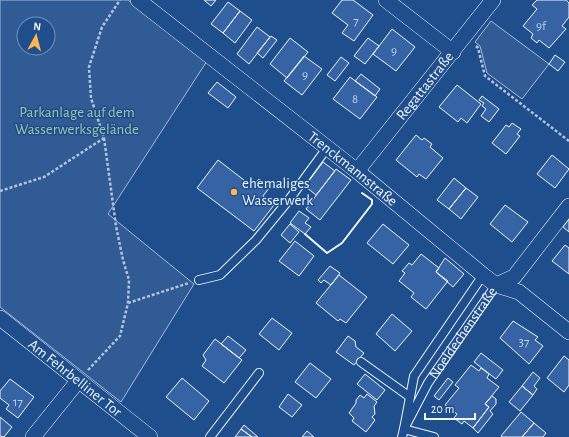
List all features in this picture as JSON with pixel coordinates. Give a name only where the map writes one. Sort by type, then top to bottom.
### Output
[{"type":"street","name":"Trenckmannstraße","points":[[138,0],[357,171],[483,275],[496,285],[519,292],[569,332]]},
{"type":"street","points":[[386,0],[453,52]]},
{"type":"street","name":"Regattastraße","points":[[357,171],[493,0]]},
{"type":"street","name":"Noeldechenstraße","points":[[496,285],[514,277],[569,206]]},
{"type":"street","name":"Am Fehrbelliner Tor","points":[[0,318],[150,437]]},
{"type":"street","points":[[33,437],[78,381]]},
{"type":"lane","points":[[199,280],[220,275],[256,240],[288,202],[327,148]]},
{"type":"lane","name":"Noeldechenstraße","points":[[404,428],[414,376],[483,275]]},
{"type":"lane","name":"Noeldechenstraße","points":[[404,428],[428,383],[496,285]]},
{"type":"lane","points":[[361,362],[410,397]]},
{"type":"lane","points":[[210,437],[258,373]]},
{"type":"lane","points":[[402,437],[404,428],[434,437]]},
{"type":"path","points":[[78,381],[120,336],[128,303],[129,280],[116,226],[104,138],[91,98],[90,67],[102,27],[120,0]]},
{"type":"path","points":[[465,36],[478,48],[485,76],[569,141]]},
{"type":"path","points":[[0,191],[44,178],[104,138]]},
{"type":"path","points":[[128,303],[199,280]]},
{"type":"green space","name":"Parkanlage auf dem Wasserwerksgelände","points":[[0,0],[128,0],[207,61],[108,214],[194,284],[121,402],[0,307]]},
{"type":"green space","points":[[491,21],[549,64],[522,99],[487,73],[480,46],[475,42]]},
{"type":"building","points":[[204,0],[216,0],[211,6]]},
{"type":"building","points":[[342,0],[353,0],[373,15],[354,41],[342,33],[348,25],[332,13]]},
{"type":"building","points":[[537,0],[566,0],[569,3],[569,17],[562,26],[566,29],[549,48],[539,40],[537,43],[531,38],[533,34],[523,26],[537,9],[532,5]]},
{"type":"building","points":[[228,2],[240,11],[223,33],[211,24]]},
{"type":"building","points":[[240,11],[252,20],[235,43],[223,33]]},
{"type":"building","points":[[257,27],[270,37],[249,64],[237,54]]},
{"type":"building","points":[[392,29],[415,47],[396,71],[373,54]]},
{"type":"building","points":[[271,36],[277,40],[263,58],[257,53]]},
{"type":"building","points":[[290,38],[308,52],[287,78],[270,64]]},
{"type":"building","points":[[368,38],[379,46],[365,64],[354,56]]},
{"type":"building","points":[[555,55],[565,62],[558,71],[549,64]]},
{"type":"building","points":[[304,56],[322,69],[302,95],[284,81]]},
{"type":"building","points":[[341,57],[349,63],[335,81],[327,75]]},
{"type":"building","points":[[361,74],[380,89],[375,96],[355,81]]},
{"type":"building","points":[[350,77],[377,97],[360,119],[333,99]]},
{"type":"building","points":[[217,82],[236,97],[228,108],[208,93]]},
{"type":"building","points":[[457,85],[481,104],[467,123],[461,118],[458,122],[439,107]]},
{"type":"building","points":[[482,96],[499,109],[489,122],[481,116],[486,109],[482,106],[484,103],[479,100]]},
{"type":"building","points":[[512,123],[521,129],[517,134],[520,136],[506,154],[492,143],[506,125],[509,127]]},
{"type":"building","points":[[416,135],[422,140],[424,138],[432,144],[430,147],[443,158],[426,179],[419,174],[417,177],[396,160]]},
{"type":"building","points":[[552,155],[569,169],[555,188],[537,174]]},
{"type":"building","name":"ehemaliges Wasserwerk","points":[[218,160],[249,184],[252,180],[256,182],[259,179],[270,187],[263,196],[274,205],[254,231],[197,188]]},
{"type":"building","points":[[323,162],[335,171],[316,195],[305,186]]},
{"type":"building","points":[[336,169],[351,180],[320,220],[306,209]]},
{"type":"building","points":[[454,178],[466,188],[449,209],[437,200]]},
{"type":"building","points":[[466,188],[478,197],[461,219],[449,209]]},
{"type":"building","points":[[505,205],[528,222],[512,242],[490,224]]},
{"type":"building","points":[[299,211],[309,218],[305,223],[311,227],[305,234],[290,223]]},
{"type":"building","points":[[569,219],[569,232],[563,227]]},
{"type":"building","points":[[290,224],[299,232],[290,243],[281,235]]},
{"type":"building","points":[[383,224],[409,245],[393,264],[367,243]]},
{"type":"building","points":[[295,241],[314,256],[299,276],[279,261]]},
{"type":"building","points":[[565,245],[569,248],[569,274],[552,261]]},
{"type":"building","points":[[421,254],[439,268],[436,272],[448,281],[426,309],[411,297],[414,293],[399,281],[405,273],[402,271],[409,263],[412,265]]},
{"type":"building","points":[[445,258],[464,274],[453,287],[436,272]]},
{"type":"building","points":[[330,266],[340,273],[331,285],[324,280],[321,283],[318,280]]},
{"type":"building","points":[[339,275],[367,297],[346,323],[340,319],[338,321],[316,303]]},
{"type":"building","points":[[392,314],[412,331],[395,351],[376,334]]},
{"type":"building","points":[[272,318],[292,333],[279,350],[259,334]]},
{"type":"building","points":[[513,321],[538,337],[535,340],[543,346],[529,364],[500,338]]},
{"type":"building","points":[[228,336],[246,350],[239,358],[221,344]]},
{"type":"building","points":[[348,336],[355,341],[356,347],[364,353],[354,365],[336,352]]},
{"type":"building","points":[[215,339],[242,360],[224,383],[202,366],[206,360],[203,355]]},
{"type":"building","points":[[481,353],[503,370],[496,379],[474,362]]},
{"type":"building","points":[[564,356],[569,360],[569,385],[564,392],[547,378]]},
{"type":"building","points":[[310,363],[331,379],[316,398],[295,382]]},
{"type":"building","points":[[471,365],[479,371],[481,368],[489,374],[487,378],[499,387],[485,404],[489,407],[473,428],[464,421],[462,424],[454,418],[457,414],[445,405],[459,388],[455,385]]},
{"type":"building","points":[[533,372],[540,378],[534,386],[537,389],[533,395],[522,386]]},
{"type":"building","points":[[365,374],[385,390],[377,400],[357,384]]},
{"type":"building","points":[[182,378],[209,401],[194,420],[166,397]]},
{"type":"building","points":[[448,378],[453,382],[439,400],[434,396]]},
{"type":"building","points":[[10,379],[34,397],[18,418],[6,409],[9,405],[0,398],[0,391]]},
{"type":"building","points":[[522,386],[533,395],[520,411],[509,402]]},
{"type":"building","points":[[288,394],[302,405],[292,417],[279,407]]},
{"type":"building","points":[[367,394],[377,402],[374,406],[375,414],[372,417],[375,420],[366,432],[352,421],[354,418],[349,413],[360,395],[364,398]]},
{"type":"building","points":[[492,396],[496,399],[496,404],[490,411],[493,414],[478,433],[473,428],[489,407],[485,404]]},
{"type":"building","points":[[521,412],[534,423],[522,437],[501,436]]},
{"type":"building","points":[[0,417],[12,427],[4,437],[0,436]]},
{"type":"building","points":[[534,423],[546,433],[543,437],[522,437]]},
{"type":"building","points":[[244,425],[258,437],[252,437],[241,429]]},
{"type":"building","points":[[241,429],[252,437],[235,437]]},
{"type":"building","points":[[307,431],[314,437],[302,437]]},
{"type":"wall","points":[[305,234],[327,253],[342,243],[372,204],[372,200],[362,193]]},
{"type":"place","name":"ehemaliges Wasserwerk","points":[[234,192]]}]
